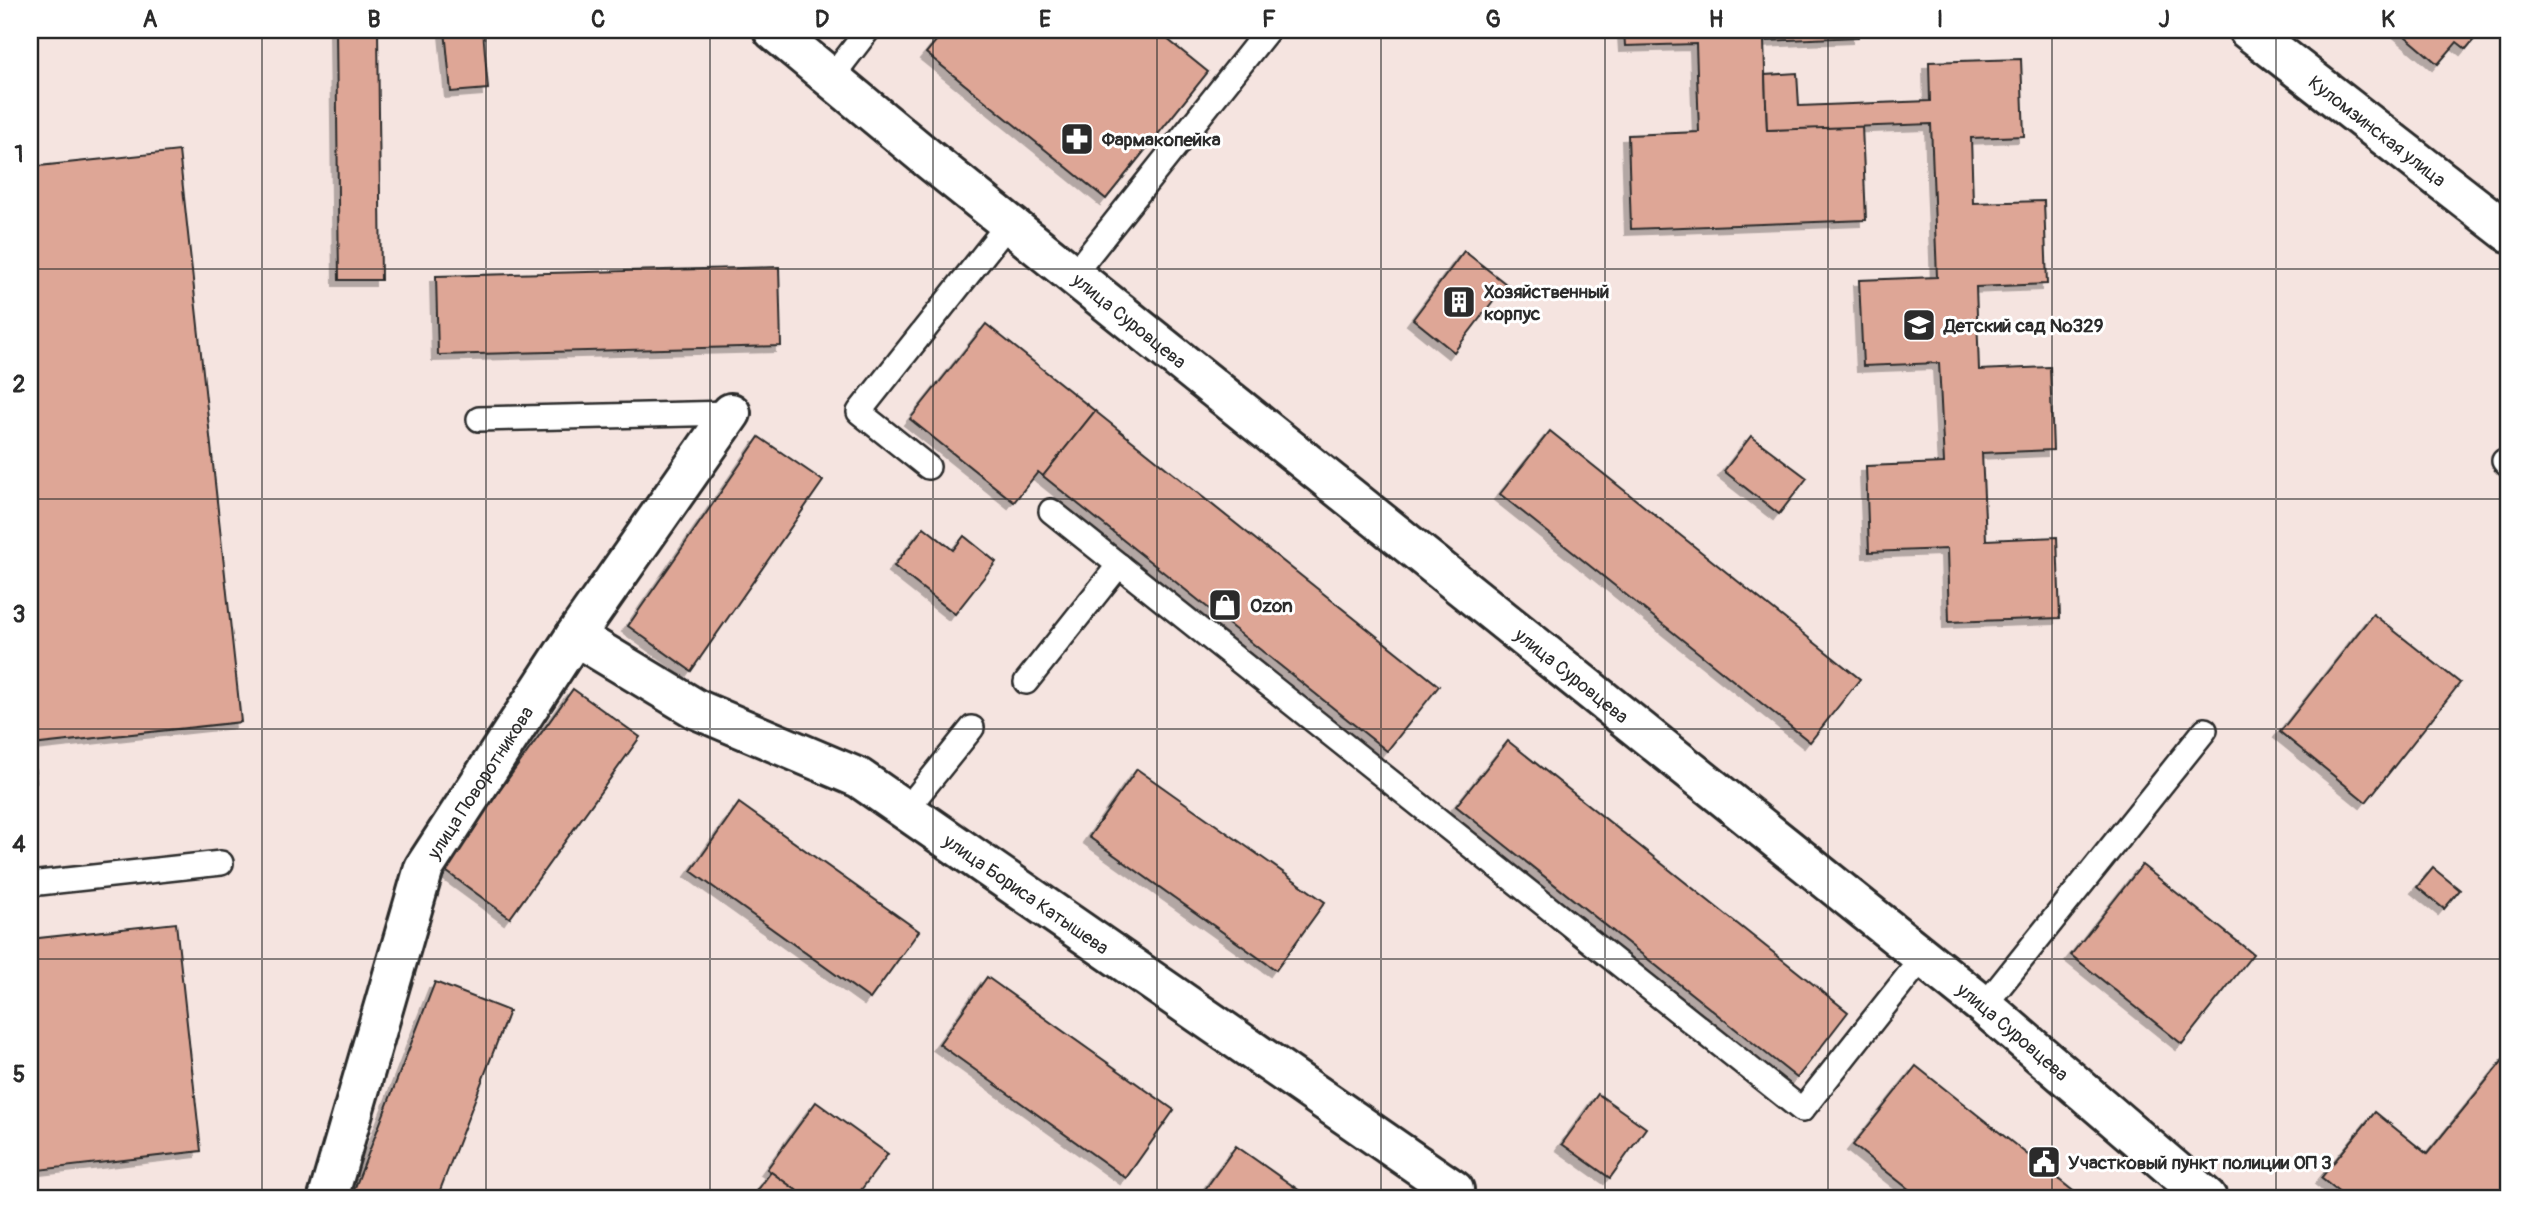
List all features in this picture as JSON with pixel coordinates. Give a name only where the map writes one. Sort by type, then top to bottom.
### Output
[{"type":"street","name":"улица Суровцева","points":[[773,30],[931,161],[1984,1006],[2207,1198]]},
{"type":"street","name":"Куломзинская улица","points":[[2248,30],[2508,232]]},
{"type":"street","name":"улица Поворотникова","points":[[328,1198],[424,868],[575,636],[731,413]]},
{"type":"street","name":"улица Бориса Катышева","points":[[575,636],[696,709],[859,778],[1454,1190]]},
{"type":"lane","points":[[831,78],[868,30]]},
{"type":"lane","points":[[1073,275],[1268,30]]},
{"type":"lane","points":[[928,467],[859,412],[1009,223]]},
{"type":"lane","points":[[479,419],[731,413]]},
{"type":"lane","points":[[1051,511],[1802,1110],[1923,957]]},
{"type":"lane","points":[[1026,682],[1119,565]]},
{"type":"lane","points":[[906,810],[972,728]]},
{"type":"lane","points":[[1984,1006],[2204,730]]},
{"type":"lane","points":[[30,884],[221,863]]},
{"type":"building","points":[[336,30],[378,30],[381,280],[339,280]]},
{"type":"building","points":[[445,30],[483,30],[488,89],[451,92]]},
{"type":"building","points":[[945,30],[1156,30],[1208,72],[1106,199],[926,53]]},
{"type":"building","points":[[1624,30],[1858,30],[1858,37],[1764,41],[1767,130],[1862,126],[1866,220],[1631,229],[1628,135],[1699,132],[1696,44],[1625,46]]},
{"type":"building","points":[[2398,30],[2482,30],[2466,49],[2457,42],[2438,64]]},
{"type":"building","name":"Детский сад №329","points":[[2021,59],[2024,136],[1971,138],[1973,203],[2044,201],[2047,284],[1976,287],[1979,370],[2050,367],[2053,450],[1982,453],[1986,540],[2057,537],[2060,618],[1949,622],[1947,549],[1869,552],[1866,466],[1944,463],[1939,363],[1863,366],[1859,280],[1937,277],[1931,124],[1767,130],[1765,75],[1797,73],[1799,106],[1930,101],[1929,62]]},
{"type":"building","points":[[179,151],[241,722],[32,745],[36,782],[30,783],[30,167]]},
{"type":"building","name":"Хозяйственный корпус","points":[[1464,251],[1506,284],[1454,352],[1413,319]]},
{"type":"building","points":[[779,267],[781,346],[438,355],[436,276]]},
{"type":"building","points":[[986,324],[1095,411],[1043,476],[1038,472],[1014,502],[910,419]]},
{"type":"building","points":[[1095,411],[1439,686],[1387,751],[1043,476]]},
{"type":"building","points":[[1550,431],[1860,679],[1810,742],[1500,494]]},
{"type":"building","points":[[1751,436],[1807,478],[1779,514],[1724,471]]},
{"type":"building","points":[[759,437],[823,481],[691,671],[628,626]]},
{"type":"building","points":[[924,527],[953,550],[964,536],[996,562],[955,614],[894,566]]},
{"type":"building","points":[[2373,614],[2460,683],[2366,802],[2280,732]]},
{"type":"building","points":[[573,689],[640,737],[510,918],[443,869]]},
{"type":"building","points":[[1508,741],[1848,1012],[1797,1078],[1456,806]]},
{"type":"building","points":[[1137,769],[1325,902],[1276,970],[1089,837]]},
{"type":"building","points":[[739,803],[919,931],[870,999],[691,871]]},
{"type":"building","points":[[2142,865],[2253,954],[2182,1044],[2071,955]]},
{"type":"building","points":[[2433,868],[2460,890],[2444,909],[2417,887]]},
{"type":"building","points":[[176,923],[201,1151],[30,1171],[30,939]]},
{"type":"building","points":[[987,977],[1174,1110],[1126,1178],[939,1044]]},
{"type":"building","points":[[435,982],[509,1011],[437,1198],[351,1198]]},
{"type":"building","points":[[2508,1054],[2508,1187],[2499,1198],[2346,1198],[2321,1178],[2375,1112],[2427,1154]]},
{"type":"building","points":[[1916,1066],[2082,1198],[1920,1198],[1853,1145]]},
{"type":"building","points":[[1598,1094],[1646,1128],[1610,1178],[1562,1144]]},
{"type":"building","points":[[816,1102],[888,1154],[855,1198],[807,1198],[767,1169]]},
{"type":"building","points":[[1236,1146],[1310,1198],[1199,1198]]},
{"type":"building","points":[[771,1172],[807,1198],[752,1198]]},
{"type":"place","name":"Фармакопейка","points":[[1077,139]]},
{"type":"place","name":"Хозяйственный корпус","points":[[1459,302]]},
{"type":"place","name":"Детский сад №329","points":[[1919,325]]},
{"type":"place","name":"Ozon","points":[[1225,605]]},
{"type":"place","name":"Участковый пункт полиции ОП 3","points":[[2044,1162]]}]
